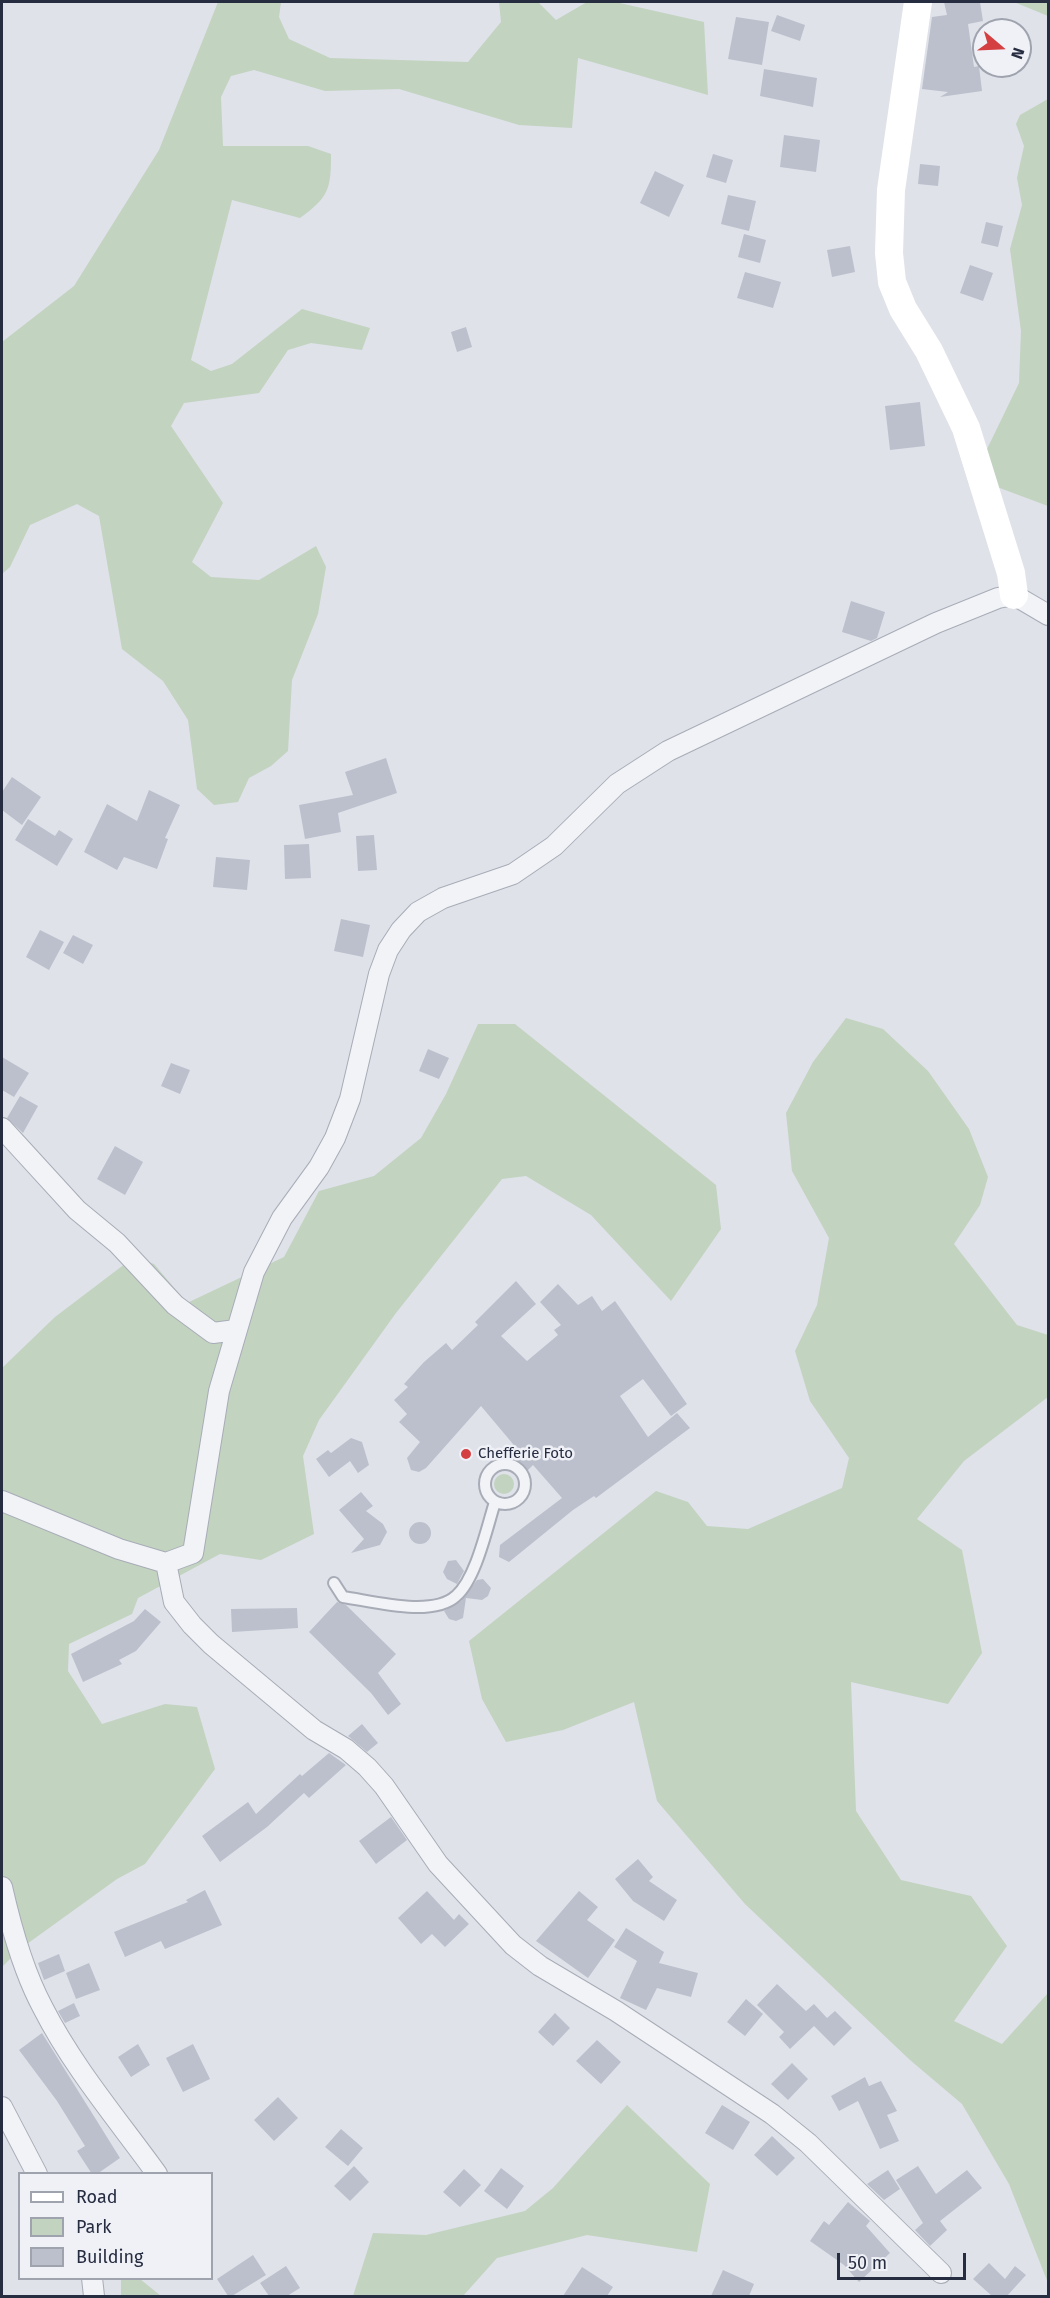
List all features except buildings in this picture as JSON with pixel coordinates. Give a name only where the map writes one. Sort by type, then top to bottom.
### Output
[{"type":"street","points":[[918,2],[891,190],[889,253],[892,282],[903,309],[929,351],[966,428],[1009,563],[1014,595]]},
{"type":"street","points":[[2,1501],[119,1549],[166,1563],[193,1553],[219,1390],[254,1272],[271,1240],[335,1138],[350,1098],[385,958],[400,930],[418,912],[442,898],[513,874],[554,846],[617,784],[668,751],[936,623],[998,598],[1014,595],[1048,615]]},
{"type":"street","points":[[2,1128],[77,1210],[117,1243],[175,1305],[213,1333],[236,1330]]},
{"type":"street","points":[[166,1563],[174,1602],[192,1625],[211,1644],[314,1731],[346,1749],[368,1767],[384,1786],[438,1864],[513,1945],[540,1966],[616,2011],[772,2114],[808,2143],[941,2273]]},
{"type":"street","points":[[2,1887],[31,1984],[43,2009],[74,2059],[156,2172]]},
{"type":"street","points":[[2,2107],[36,2172]]},
{"type":"street","points":[[92,2280],[94,2296]]},
{"type":"lane","points":[[334,1582],[343,1597],[408,1607],[434,1606],[454,1598],[467,1580],[495,1502]]},
{"type":"green space","points":[[218,2],[281,2],[279,17],[289,39],[330,58],[468,62],[501,22],[499,2],[538,2],[556,20],[587,2],[615,2],[704,22],[708,95],[578,58],[572,128],[519,125],[399,89],[325,91],[254,70],[231,76],[221,97],[223,146],[308,146],[331,154],[329,184],[323,198],[300,218],[232,200],[191,360],[211,371],[232,364],[302,309],[370,328],[362,350],[311,343],[288,350],[259,393],[184,403],[171,426],[223,503],[192,562],[211,577],[259,580],[316,546],[326,567],[318,614],[292,680],[288,751],[271,766],[249,778],[238,802],[214,805],[197,789],[188,720],[163,681],[122,649],[99,516],[77,504],[30,525],[10,567],[2,574],[2,342],[74,286],[159,150]]},
{"type":"green space","points":[[1014,2],[1048,2],[1048,16]]},
{"type":"green space","points":[[1048,99],[1048,506],[973,478],[1019,383],[1021,331],[1010,249],[1022,205],[1017,178],[1024,146],[1016,124],[1020,115]]},
{"type":"green space","points":[[846,1018],[883,1029],[928,1071],[969,1129],[988,1177],[980,1205],[954,1244],[1017,1325],[1048,1335],[1048,1397],[964,1461],[917,1519],[962,1550],[982,1653],[948,1704],[851,1682],[856,1811],[901,1880],[971,1896],[1007,1946],[954,2021],[1002,2044],[1048,1993],[1048,2283],[1009,2184],[962,2104],[910,2060],[745,1904],[657,1801],[634,1702],[563,1730],[506,1742],[482,1699],[469,1641],[656,1491],[688,1502],[707,1526],[748,1529],[842,1488],[849,1458],[810,1401],[795,1351],[817,1305],[829,1238],[792,1171],[786,1113],[813,1062]]},
{"type":"green space","points":[[478,1024],[515,1024],[716,1185],[721,1229],[671,1301],[591,1215],[526,1176],[502,1179],[396,1313],[319,1420],[303,1456],[314,1534],[261,1560],[220,1554],[138,1598],[132,1614],[69,1644],[68,1671],[102,1724],[165,1704],[197,1707],[215,1769],[145,1864],[117,1879],[20,1949],[2,1967],[2,1368],[55,1317],[134,1257],[154,1264],[187,1303],[284,1257],[319,1191],[374,1176],[421,1138],[446,1094]]},
{"type":"green space","points":[[504,1474],[511,1477],[514,1484],[511,1491],[504,1494],[497,1491],[494,1484],[497,1477]]},
{"type":"green space","points":[[627,2105],[710,2184],[697,2252],[587,2235],[497,2258],[463,2296],[353,2296],[373,2233],[426,2235],[525,2211],[553,2188]]},
{"type":"green space","points":[[121,2280],[141,2280],[161,2296],[121,2296]]},
{"type":"place","name":"Chefferie Foto","points":[[466,1454]]}]
